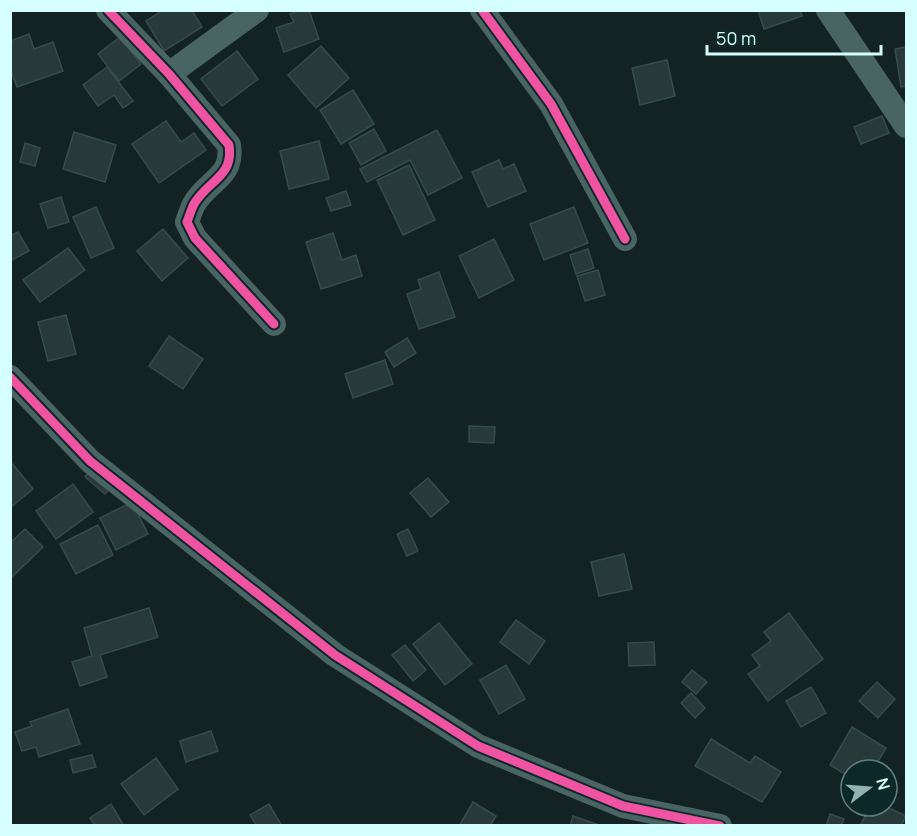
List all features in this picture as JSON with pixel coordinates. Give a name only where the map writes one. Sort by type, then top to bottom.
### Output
[{"type":"street","points":[[108,10],[169,74],[229,145],[231,158],[226,170],[195,203],[187,222],[201,245],[274,324]]},
{"type":"street","points":[[169,74],[257,10]]},
{"type":"street","points":[[482,10],[551,104],[625,239]]},
{"type":"street","points":[[828,10],[906,126]]},
{"type":"street","points":[[10,376],[90,461],[335,655],[478,746],[623,806],[720,825]]},
{"type":"building","points":[[163,10],[192,10],[202,27],[164,51],[146,21]]},
{"type":"building","points":[[309,10],[319,39],[284,52],[276,28],[294,22],[290,14]]},
{"type":"building","points":[[758,10],[800,10],[802,16],[764,29]]},
{"type":"building","points":[[29,34],[34,49],[53,42],[63,71],[17,87],[10,69],[10,41]]},
{"type":"building","points":[[120,37],[141,64],[119,81],[98,54]]},
{"type":"building","points":[[321,46],[349,78],[316,108],[288,75]]},
{"type":"building","points":[[906,47],[906,86],[901,87],[895,49]]},
{"type":"building","points":[[237,51],[258,79],[222,106],[201,79]]},
{"type":"building","points":[[667,60],[675,96],[640,105],[632,68]]},
{"type":"building","points":[[107,67],[133,101],[123,108],[114,95],[98,106],[83,85]]},
{"type":"building","points":[[353,90],[374,124],[341,144],[320,110]]},
{"type":"building","points":[[882,116],[889,133],[861,144],[854,127]]},
{"type":"building","points":[[166,121],[181,142],[194,133],[206,150],[159,183],[132,144]]},
{"type":"building","points":[[374,129],[386,151],[361,165],[349,143]]},
{"type":"building","points":[[437,130],[462,178],[428,195],[410,160],[367,182],[360,169]]},
{"type":"building","points":[[74,132],[116,145],[105,182],[63,169]]},
{"type":"building","points":[[319,141],[329,179],[289,189],[280,151]]},
{"type":"building","points":[[25,143],[40,148],[35,166],[20,162]]},
{"type":"building","points":[[499,160],[503,169],[514,164],[526,191],[488,207],[472,172]]},
{"type":"building","points":[[409,165],[435,220],[403,235],[377,180]]},
{"type":"building","points":[[346,191],[351,205],[331,211],[326,198]]},
{"type":"building","points":[[61,197],[69,222],[48,228],[40,204]]},
{"type":"building","points":[[96,207],[114,248],[91,258],[73,217]]},
{"type":"building","points":[[574,207],[588,243],[544,260],[530,224]]},
{"type":"building","points":[[163,229],[188,258],[162,281],[137,251]]},
{"type":"building","points":[[18,232],[29,251],[10,261],[10,236]]},
{"type":"building","points":[[333,233],[342,260],[356,255],[362,276],[321,289],[306,242]]},
{"type":"building","points":[[494,239],[514,280],[479,298],[459,256]]},
{"type":"building","points":[[68,248],[85,270],[40,302],[23,280]]},
{"type":"building","points":[[588,249],[594,268],[576,274],[570,255]]},
{"type":"building","points":[[598,270],[605,295],[585,301],[577,276]]},
{"type":"building","points":[[439,272],[455,317],[419,329],[407,294],[421,289],[418,280]]},
{"type":"building","points":[[66,315],[76,354],[48,361],[38,322]]},
{"type":"building","points":[[169,336],[203,359],[183,389],[149,366]]},
{"type":"building","points":[[407,338],[416,353],[394,367],[385,352]]},
{"type":"building","points":[[385,360],[393,384],[353,398],[345,374]]},
{"type":"building","points":[[469,426],[495,427],[494,443],[469,442]]},
{"type":"building","points":[[10,463],[33,489],[10,508]]},
{"type":"building","points":[[94,466],[114,484],[105,494],[85,477]]},
{"type":"building","points":[[428,478],[449,502],[431,517],[410,493]]},
{"type":"building","points":[[73,484],[93,512],[56,539],[36,511]]},
{"type":"building","points":[[132,502],[148,534],[116,550],[100,518]]},
{"type":"building","points":[[98,525],[113,555],[76,574],[60,544]]},
{"type":"building","points":[[25,529],[43,547],[10,579],[10,543]]},
{"type":"building","points":[[408,529],[418,551],[407,556],[397,534]]},
{"type":"building","points":[[624,554],[632,589],[599,596],[591,562]]},
{"type":"building","points":[[149,608],[158,637],[100,655],[107,677],[80,686],[72,662],[92,656],[84,628]]},
{"type":"building","points":[[789,613],[823,659],[768,701],[748,674],[760,666],[752,655],[771,641],[764,632]]},
{"type":"building","points":[[516,620],[545,641],[529,664],[500,642]]},
{"type":"building","points":[[439,623],[472,664],[445,685],[413,644]]},
{"type":"building","points":[[654,642],[655,665],[629,666],[628,643]]},
{"type":"building","points":[[405,645],[426,670],[413,681],[392,655]]},
{"type":"building","points":[[506,665],[525,699],[499,714],[480,680]]},
{"type":"building","points":[[692,670],[707,682],[696,694],[682,682]]},
{"type":"building","points":[[877,682],[895,699],[878,718],[859,701]]},
{"type":"building","points":[[811,687],[826,713],[801,727],[786,701]]},
{"type":"building","points":[[691,693],[705,708],[695,718],[681,703]]},
{"type":"building","points":[[68,709],[80,744],[39,757],[36,747],[22,751],[15,732],[32,726],[30,722]]},
{"type":"building","points":[[852,727],[886,748],[880,758],[839,758],[839,771],[830,765]]},
{"type":"building","points":[[211,731],[218,751],[186,762],[180,741]]},
{"type":"building","points":[[711,739],[750,763],[755,756],[781,772],[762,802],[695,766]]},
{"type":"building","points":[[92,755],[96,767],[73,773],[70,760]]},
{"type":"building","points":[[156,758],[178,789],[144,815],[121,784]]},
{"type":"building","points":[[473,802],[496,816],[490,826],[459,826]]},
{"type":"building","points":[[111,804],[124,826],[95,826],[90,818]]},
{"type":"building","points":[[269,804],[282,826],[257,826],[250,815]]},
{"type":"building","points":[[899,813],[906,816],[901,826],[860,826],[864,818],[899,818]]},
{"type":"building","points":[[830,814],[844,819],[841,826],[826,826]]},
{"type":"building","points":[[573,816],[599,825],[599,826],[570,826]]},
{"type":"cycle path","points":[[108,10],[169,74],[229,145],[228,164],[219,178],[194,204],[187,222],[195,238],[274,324]]},
{"type":"cycle path","points":[[482,10],[551,104],[625,239]]},
{"type":"cycle path","points":[[10,377],[90,461],[335,655],[478,746],[623,806],[720,826]]}]
